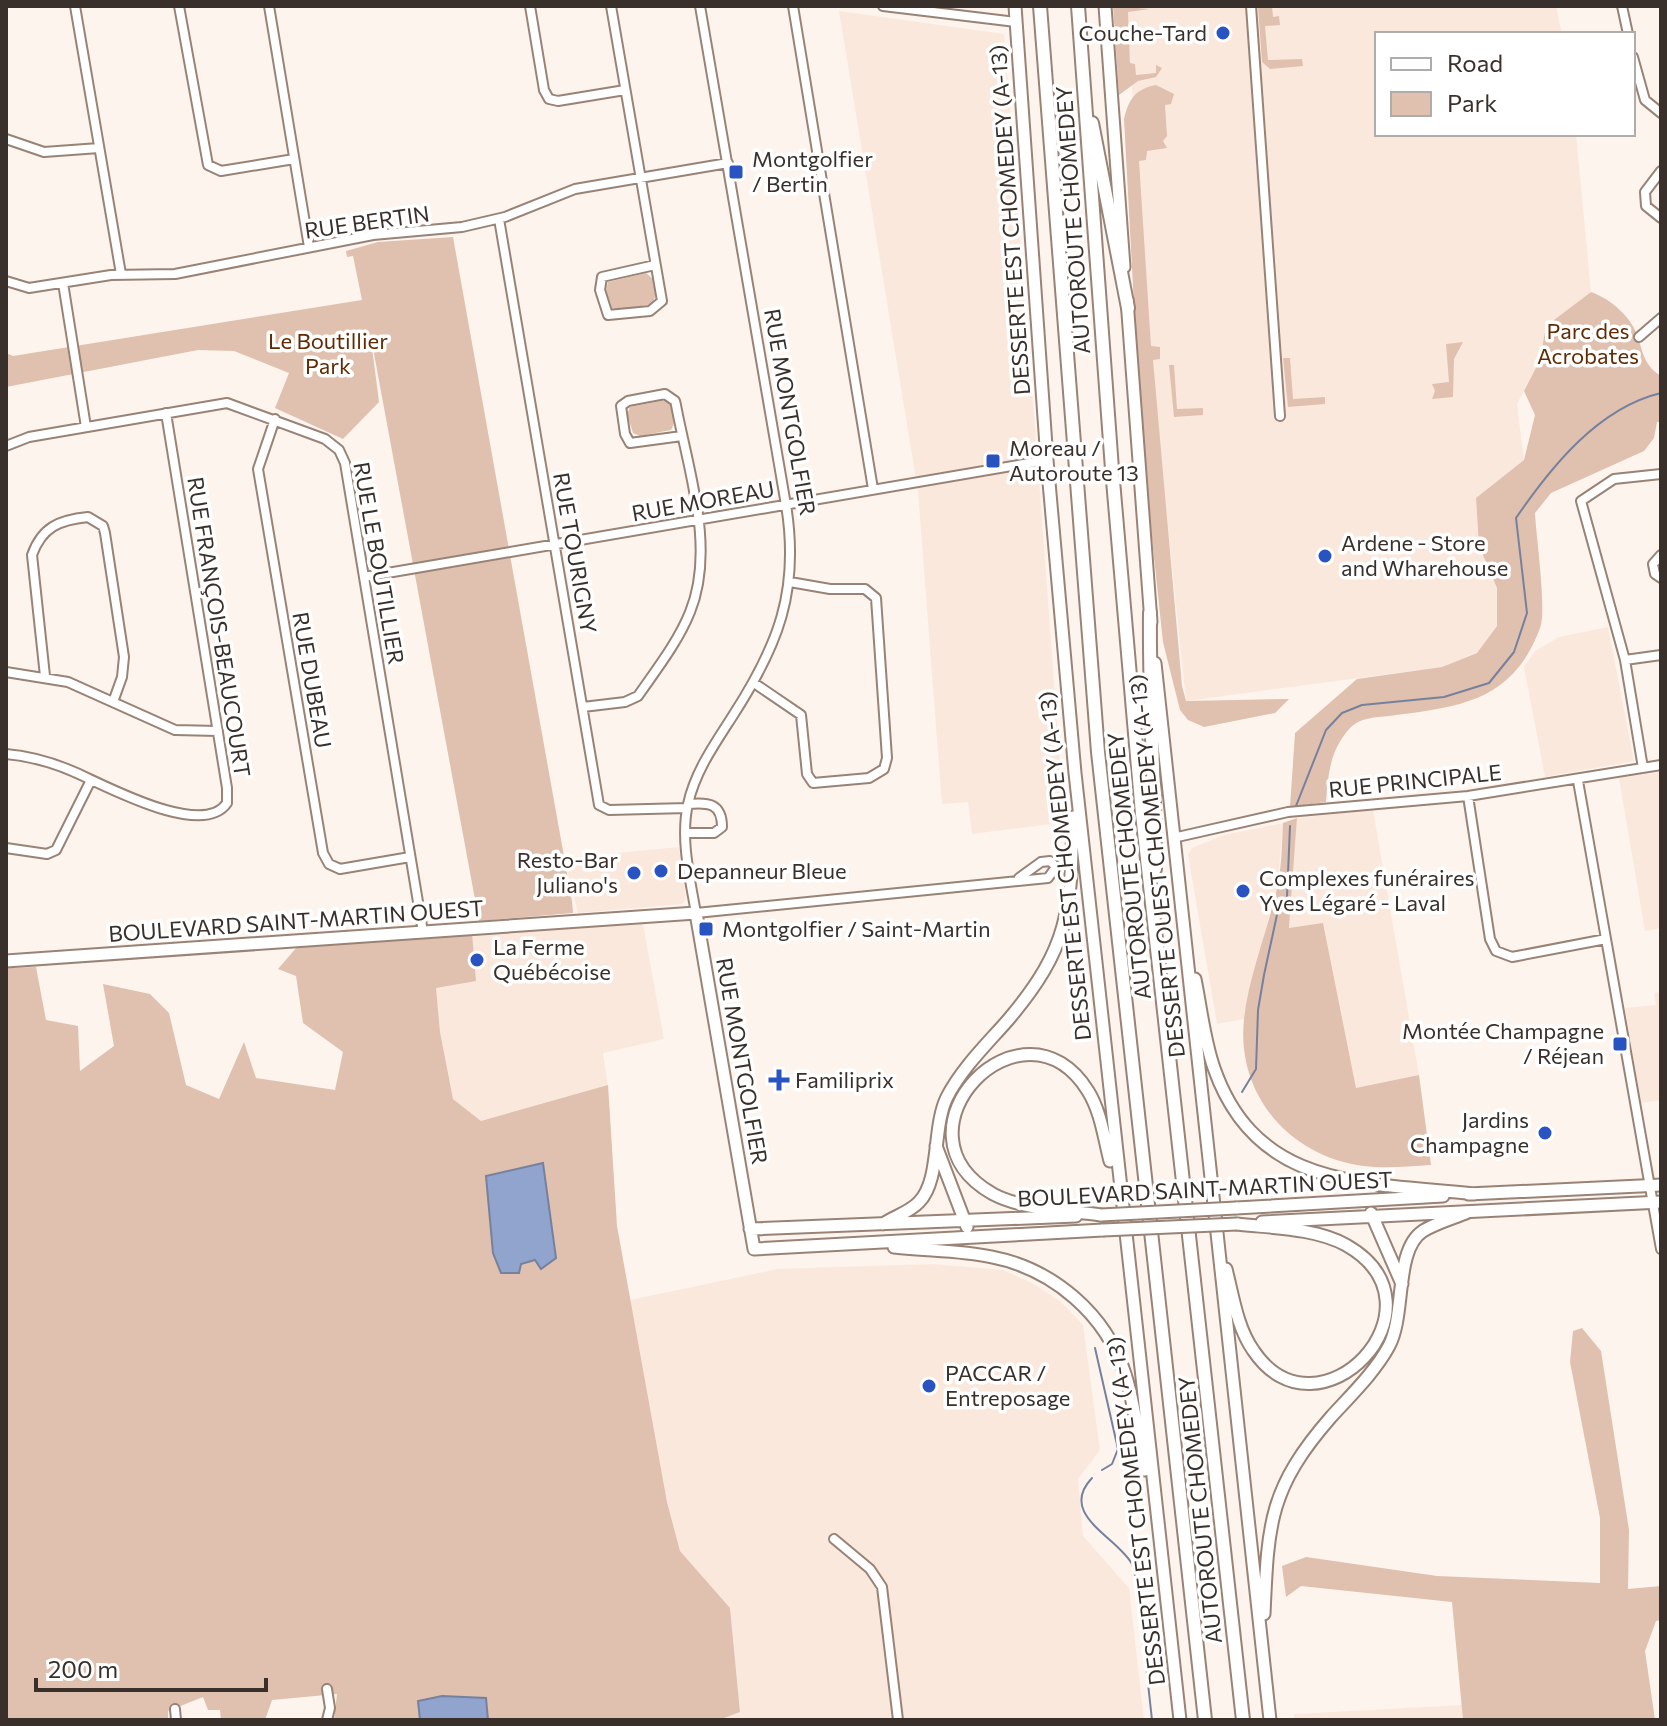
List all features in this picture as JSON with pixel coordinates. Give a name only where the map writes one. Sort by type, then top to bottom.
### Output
[{"type":"highway","name":"AUTOROUTE CHOMEDEY","points":[[1078,6],[1120,569],[1155,932],[1243,1720]]},
{"type":"highway","name":"AUTOROUTE CHOMEDEY","points":[[1040,7],[1095,721],[1205,1720]]},
{"type":"highway","points":[[1084,88],[1104,174],[1109,217],[1128,308]]},
{"type":"highway","points":[[1150,613],[1155,932]]},
{"type":"main road","name":"DESSERTE EST CHOMEDEY (A-13)","points":[[1015,6],[1047,460],[1075,773],[1180,1720]]},
{"type":"main road","name":"DESSERTE OUEST CHOMEDEY (A-13)","points":[[1105,6],[1150,613],[1270,1720]]},
{"type":"main road","points":[[883,1224],[915,1206],[925,1196],[940,1116],[952,1089],[1035,988],[1061,940],[1072,888],[1075,773]]},
{"type":"main road","name":"BOULEVARD SAINT-MARTIN OUEST","points":[[6,961],[696,913]]},
{"type":"main road","name":"RUE MONTGOLFIER","points":[[696,913],[754,1249]]},
{"type":"main road","points":[[1183,928],[1215,1071],[1236,1111],[1259,1137],[1293,1162],[1340,1181],[1475,1194]]},
{"type":"main road","points":[[1101,1215],[1013,1201],[992,1193],[969,1174],[956,1148],[954,1118],[964,1091],[984,1070],[1003,1060],[1025,1056],[1049,1059],[1074,1074],[1097,1110],[1121,1204]]},
{"type":"main road","points":[[935,1146],[972,1237]]},
{"type":"main road","name":"BOULEVARD SAINT-MARTIN OUEST","points":[[750,1229],[965,1222],[1656,1185]]},
{"type":"main road","points":[[1366,1201],[1402,1284]]},
{"type":"main road","name":"BOULEVARD SAINT-MARTIN OUEST","points":[[754,1249],[1657,1202]]},
{"type":"main road","points":[[1263,1650],[1269,1531],[1281,1487],[1304,1449],[1389,1346],[1399,1318],[1407,1254],[1415,1238],[1425,1230],[1468,1212]]},
{"type":"main road","points":[[1216,1234],[1244,1335],[1267,1366],[1289,1378],[1316,1382],[1339,1377],[1365,1361],[1381,1335],[1385,1307],[1380,1281],[1364,1259],[1345,1244],[1325,1237],[1237,1224]]},
{"type":"main road","points":[[870,1243],[1007,1260],[1050,1279],[1087,1310],[1110,1340],[1126,1376],[1161,1552]]},
{"type":"street","points":[[75,6],[121,274]]},
{"type":"street","points":[[179,6],[208,165],[221,171],[294,159]]},
{"type":"street","points":[[269,6],[309,247]]},
{"type":"street","points":[[530,6],[544,90],[549,99],[558,101],[625,90]]},
{"type":"street","points":[[611,6],[662,297],[659,307],[608,315],[600,290],[602,277],[655,265]]},
{"type":"street","name":"RUE MONTGOLFIER","points":[[696,913],[685,833],[688,806],[702,765],[754,683],[776,636],[790,582],[786,505],[700,6]]},
{"type":"street","points":[[793,6],[873,489]]},
{"type":"street","points":[[883,6],[1016,22]]},
{"type":"street","points":[[1251,6],[1280,416]]},
{"type":"street","points":[[1622,6],[1628,32]]},
{"type":"street","points":[[1635,64],[1645,100],[1661,113]]},
{"type":"street","points":[[6,139],[44,152],[99,148]]},
{"type":"street","name":"RUE BERTIN","points":[[6,281],[26,288],[121,274],[175,274],[309,247],[393,233],[441,230],[499,219],[575,189],[728,163]]},
{"type":"street","points":[[1661,171],[1645,192],[1646,206],[1661,218]]},
{"type":"street","name":"RUE TOURIGNY","points":[[499,219],[602,808],[688,806]]},
{"type":"street","points":[[63,283],[86,427]]},
{"type":"street","points":[[1639,337],[1661,318]]},
{"type":"street","points":[[583,707],[636,699],[677,638],[691,609],[699,580],[698,521],[682,436],[672,396],[631,400],[621,406],[625,434],[630,443],[682,436]]},
{"type":"street","name":"RUE LE BOUTILLIER","points":[[6,446],[20,439],[221,403],[275,419],[325,439],[341,454],[423,932]]},
{"type":"street","name":"RUE FRANÇOIS-BEAUCOURT","points":[[6,754],[36,759],[156,808],[200,814],[220,811],[227,803],[228,793],[166,413]]},
{"type":"street","name":"RUE DUBEAU","points":[[275,419],[258,469],[323,853],[329,864],[340,869],[410,857]]},
{"type":"street","name":"RUE MOREAU","points":[[364,577],[1047,460]]},
{"type":"street","points":[[1643,768],[1625,660],[1581,501],[1614,479],[1661,474]]},
{"type":"street","points":[[45,676],[32,555],[37,542],[53,525],[88,517],[103,526],[105,533],[124,657],[122,677],[113,702]]},
{"type":"street","points":[[1661,555],[1653,564],[1655,574],[1661,578]]},
{"type":"street","points":[[754,683],[801,715],[807,774],[813,783],[869,778],[884,769],[887,758],[876,598],[865,589],[836,590],[790,582]]},
{"type":"street","points":[[1625,660],[1661,655]]},
{"type":"street","points":[[6,672],[45,676],[175,730],[218,731]]},
{"type":"street","name":"RUE PRINCIPALE","points":[[1173,838],[1288,812],[1468,796],[1578,781],[1661,765]]},
{"type":"street","points":[[6,848],[47,854],[54,851],[91,780]]},
{"type":"street","points":[[1578,781],[1606,939],[1656,1185],[1661,1249]]},
{"type":"street","points":[[1468,796],[1490,939],[1496,951],[1504,957],[1512,957],[1606,939]]},
{"type":"street","points":[[685,833],[714,833],[722,827],[720,811],[715,806],[701,802],[688,806]]},
{"type":"street","name":"BOULEVARD SAINT-MARTIN OUEST","points":[[696,913],[886,896],[1019,878]]},
{"type":"street","points":[[834,1539],[870,1569],[882,1587],[898,1720]]},
{"type":"street","points":[[327,1689],[330,1708],[327,1720]]},
{"type":"street","points":[[175,1709],[176,1720]]},
{"type":"shaded area","points":[[1126,6],[1556,6],[1562,32],[1375,32],[1375,136],[1576,136],[1591,292],[1546,326],[1540,360],[1517,404],[1524,461],[1476,498],[1479,546],[1497,588],[1497,626],[1478,652],[1442,667],[1186,701],[1158,430],[1153,360],[1160,347],[1151,347]]},
{"type":"shaded area","points":[[839,11],[1004,34],[1036,441],[1029,452],[1032,471],[1039,479],[1063,805],[1060,823],[972,834],[968,802],[942,804],[918,491]]},
{"type":"shaded area","points":[[1608,627],[1634,761],[1545,777],[1524,667],[1535,651],[1559,637]]},
{"type":"shaded area","points":[[1661,772],[1661,928],[1645,931],[1619,778]]},
{"type":"shaded area","name":"Complexes funéraires Yves Légaré - Laval","points":[[1373,810],[1419,1075],[1356,1089],[1323,924],[1289,929],[1297,818]]},
{"type":"shaded area","name":"Complexes funéraires Yves Légaré - Laval","points":[[1283,823],[1278,881],[1244,1019],[1217,1024],[1188,855],[1192,848],[1224,835]]},
{"type":"shaded area","points":[[679,847],[686,899],[682,904],[578,913],[564,858]]},
{"type":"shaded area","points":[[643,924],[664,1039],[603,1053],[608,1087],[481,1121],[453,1099],[440,1032],[431,937]]},
{"type":"shaded area","points":[[1661,992],[1661,1100],[1641,1103],[1625,1008],[1656,1005],[1654,993]]},
{"type":"shaded area","points":[[931,1264],[1003,1270],[1034,1284],[1061,1302],[1083,1325],[1100,1450],[1078,1479],[1083,1536],[1129,1588],[1144,1720],[719,1720],[740,1712],[730,1609],[680,1551],[667,1502],[630,1300],[778,1269]]},
{"type":"shaded area","points":[[1462,1705],[1463,1720],[1294,1720],[1294,1714]]},
{"type":"green space","points":[[1113,6],[1150,9],[1128,12],[1130,63],[1135,64],[1136,75],[1156,73],[1156,65],[1162,68],[1156,77],[1138,81],[1119,95]]},
{"type":"green space","points":[[1258,6],[1272,6],[1273,17],[1279,16],[1280,25],[1265,26],[1268,60],[1302,59],[1303,66],[1270,69],[1262,62]]},
{"type":"green space","points":[[1156,85],[1174,94],[1171,104],[1165,105],[1167,136],[1163,141],[1167,148],[1147,151],[1146,160],[1139,161],[1151,346],[1160,347],[1160,359],[1153,360],[1182,686],[1186,701],[1289,699],[1275,713],[1204,727],[1188,720],[1180,710],[1163,642],[1141,434],[1124,119],[1134,96]]},
{"type":"green space","name":"Le Boutillier Park","points":[[453,237],[573,913],[479,921],[370,332],[379,402],[343,439],[275,408],[289,373],[234,351],[198,350],[6,387],[6,353],[13,356],[362,300],[353,256],[347,257],[346,251],[378,242]]},
{"type":"green space","points":[[646,273],[653,279],[656,295],[652,304],[618,310],[612,308],[606,291],[608,282]]},
{"type":"green space","name":"Parc des Acrobates","points":[[1591,292],[1613,304],[1626,317],[1636,332],[1646,361],[1661,376],[1661,422],[1657,422],[1654,438],[1644,451],[1551,493],[1535,513],[1542,619],[1529,653],[1515,672],[1481,696],[1460,704],[1373,718],[1354,725],[1343,736],[1334,754],[1326,802],[1290,807],[1295,733],[1357,679],[1442,667],[1477,653],[1497,626],[1497,588],[1479,546],[1476,498],[1524,460],[1535,415],[1524,391],[1540,360],[1546,326]]},
{"type":"green space","points":[[1463,342],[1454,359],[1453,397],[1432,399],[1435,391],[1432,384],[1449,382],[1446,344]]},
{"type":"green space","points":[[1283,358],[1290,358],[1293,399],[1325,397],[1325,404],[1288,407]]},
{"type":"green space","points":[[1169,365],[1174,365],[1177,409],[1203,408],[1203,415],[1174,417]]},
{"type":"green space","points":[[665,400],[674,413],[671,430],[640,436],[633,433],[627,414],[630,407]]},
{"type":"green space","points":[[1297,818],[1289,928],[1323,923],[1356,1088],[1419,1075],[1431,1165],[1364,1166],[1313,1150],[1291,1136],[1273,1118],[1259,1097],[1249,1073],[1244,1047],[1247,1002],[1278,883],[1283,823]]},
{"type":"green space","points":[[472,933],[476,981],[436,988],[440,1032],[453,1099],[481,1121],[608,1085],[617,1226],[667,1502],[680,1551],[730,1608],[740,1712],[719,1720],[334,1720],[337,1694],[272,1700],[265,1720],[221,1720],[220,1710],[208,1710],[203,1697],[168,1711],[168,1720],[6,1720],[6,968],[36,967],[46,1020],[78,1026],[80,1071],[114,1046],[103,984],[150,994],[169,1013],[186,1085],[219,1099],[244,1042],[256,1078],[335,1090],[343,1052],[303,1023],[296,976],[278,969],[297,947]]},
{"type":"green space","points":[[1582,1328],[1601,1351],[1629,1530],[1628,1589],[1661,1586],[1661,1620],[1656,1621],[1645,1651],[1655,1720],[1463,1720],[1452,1602],[1301,1586],[1286,1597],[1282,1566],[1306,1557],[1437,1576],[1600,1583],[1600,1518],[1570,1362],[1573,1331]]},
{"type":"water","points":[[543,1163],[556,1258],[541,1269],[535,1260],[521,1264],[519,1273],[501,1273],[493,1253],[486,1176]]},
{"type":"water","points":[[442,1696],[486,1698],[488,1720],[420,1720],[418,1701]]},
{"type":"waterway","points":[[1296,806],[1326,730],[1342,713],[1362,705],[1444,697],[1489,683],[1514,652],[1527,613],[1516,518],[1578,442],[1617,412],[1661,393]]},
{"type":"waterway","points":[[1242,1092],[1256,1069],[1258,1010],[1264,975],[1278,910],[1287,897],[1290,826]]},
{"type":"waterway","points":[[1095,1348],[1118,1449],[1112,1464],[1102,1470]]},
{"type":"waterway","points":[[1092,1478],[1083,1491],[1082,1503],[1086,1514],[1125,1554],[1132,1564],[1137,1583],[1152,1720]]},
{"type":"place","name":"Couche-Tard","points":[[1223,33]]},
{"type":"place","name":"Montgolfier / Bertin","points":[[736,172]]},
{"type":"place","name":"Moreau / Autoroute 13","points":[[993,461]]},
{"type":"place","name":"Ardene - Store and Wharehouse","points":[[1325,556]]},
{"type":"place","name":"Depanneur Bleue","points":[[661,871]]},
{"type":"place","name":"Resto-Bar Juliano's","points":[[634,873]]},
{"type":"place","name":"Complexes funéraires Yves Légaré - Laval","points":[[1243,891]]},
{"type":"place","name":"Montgolfier / Saint-Martin","points":[[706,929]]},
{"type":"place","name":"La Ferme Québécoise","points":[[477,960]]},
{"type":"place","name":"Montée Champagne / Réjean","points":[[1620,1044]]},
{"type":"place","name":"Familiprix","points":[[779,1080]]},
{"type":"place","name":"Jardins Champagne","points":[[1545,1133]]},
{"type":"place","name":"PACCAR / Entreposage","points":[[929,1386]]}]
